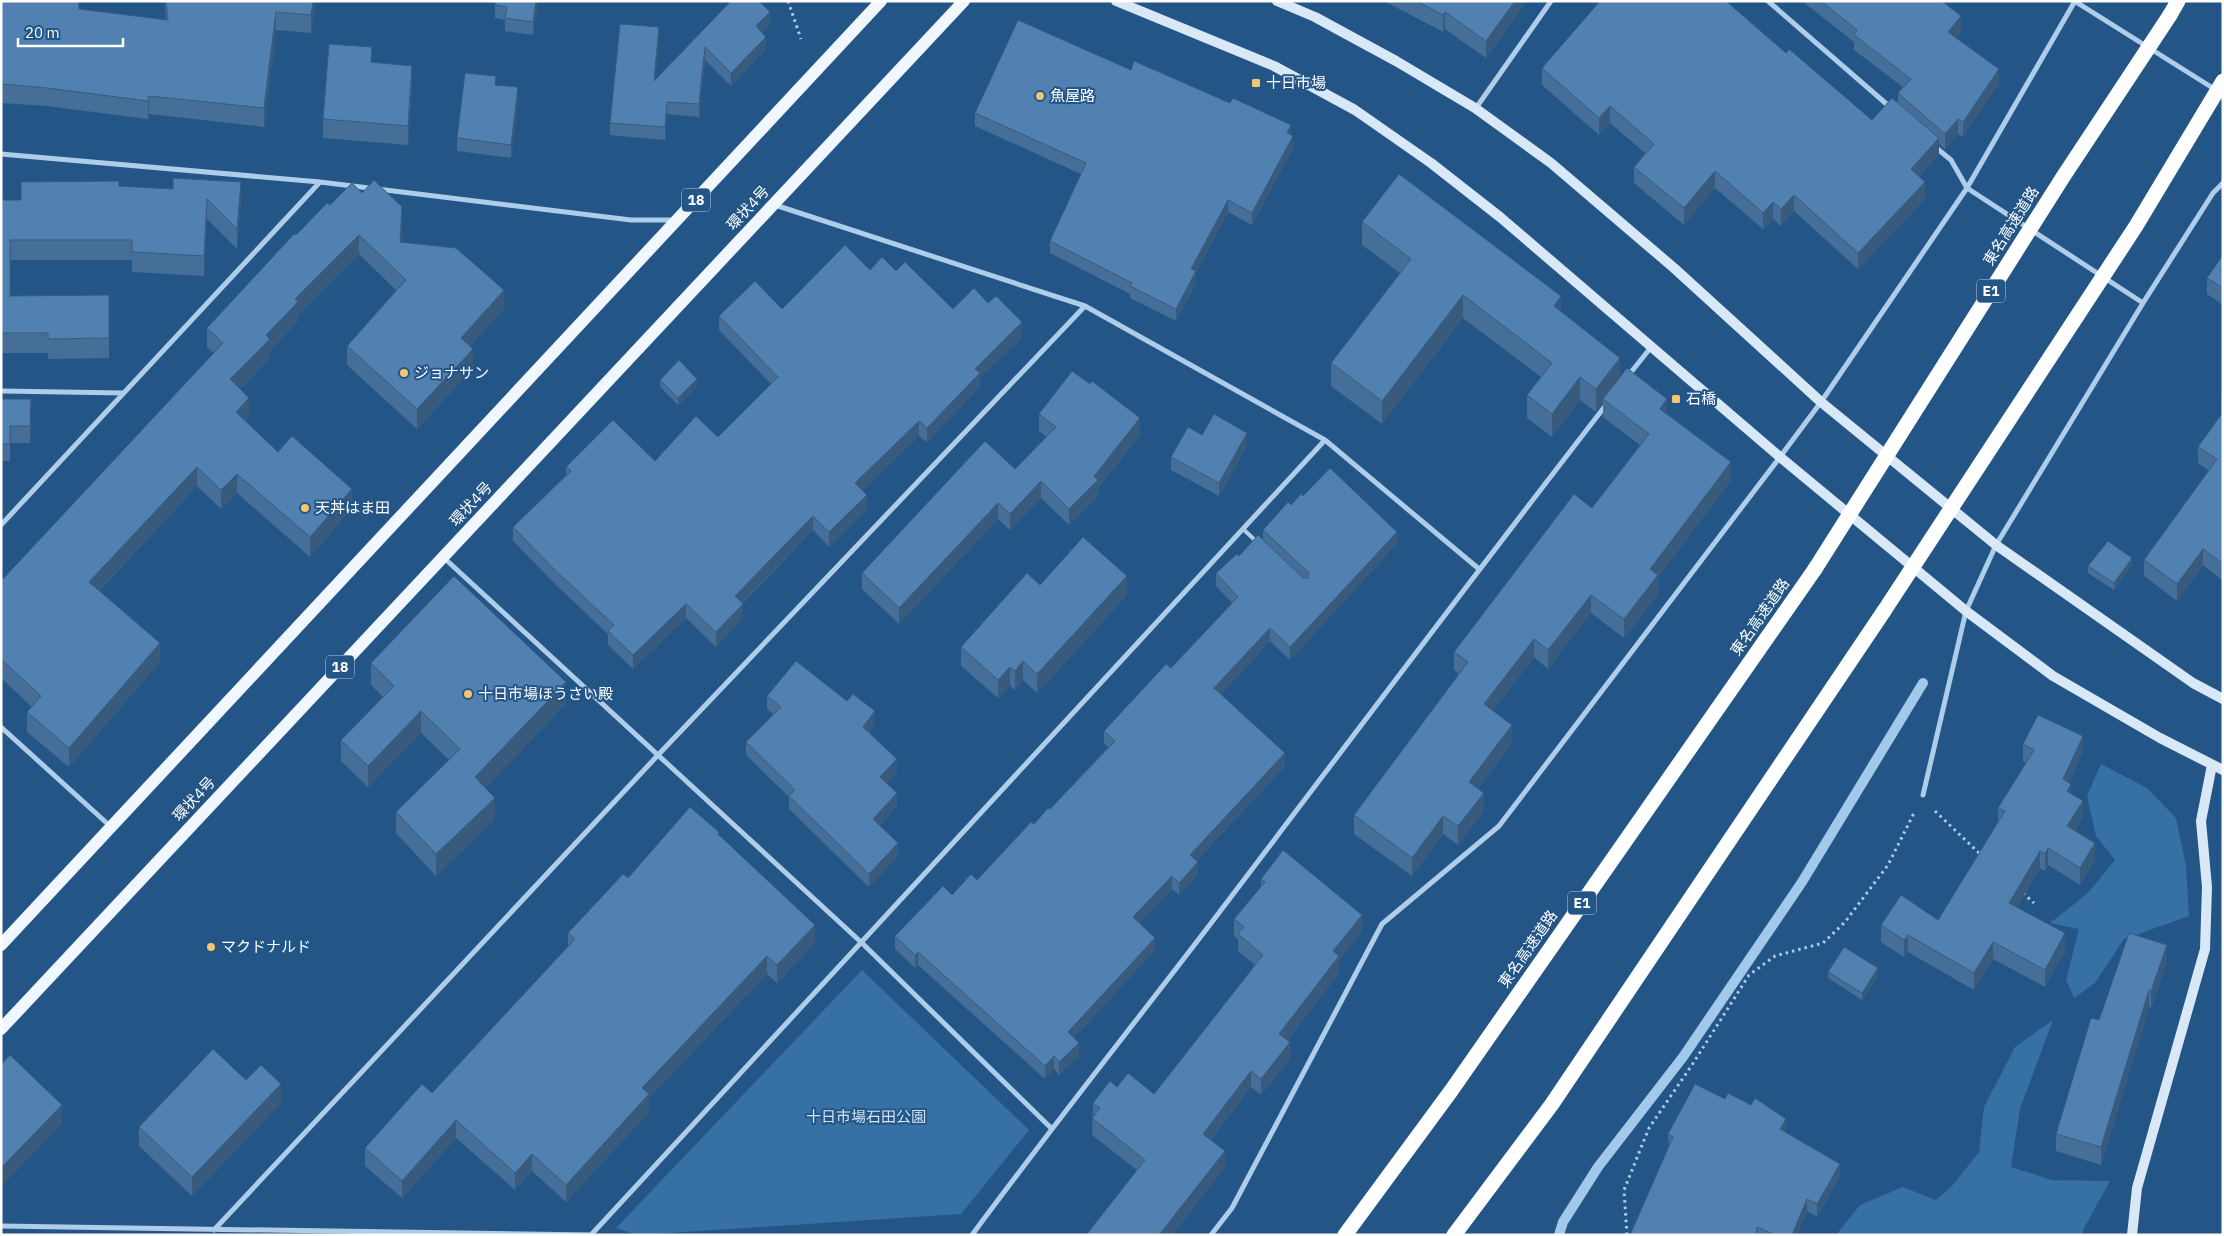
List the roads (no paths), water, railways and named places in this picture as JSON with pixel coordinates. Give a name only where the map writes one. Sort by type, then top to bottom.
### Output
[{"type":"highway","name":"東名高速道路","points":[[1345,1235],[1457,1082],[1815,569],[2058,185],[2178,1]]},
{"type":"highway","points":[[1454,1235],[1552,1104],[1884,611],[2136,226],[2223,81]]},
{"type":"main road","name":"18","points":[[1,945],[881,1]]},
{"type":"main road","name":"環状4号","points":[[1,1029],[964,1]]},
{"type":"street","points":[[1116,1],[1274,66],[1355,110],[1431,163],[1500,217],[1780,457],[1966,611],[2053,676],[2160,738],[2223,770]]},
{"type":"street","points":[[1277,1],[1315,17],[1475,108],[1551,163],[1674,268],[1821,402],[1996,545],[2193,684],[2223,699]]},
{"type":"street","points":[[1475,108],[1551,1]]},
{"type":"street","points":[[1768,1],[1892,109]]},
{"type":"street","points":[[1211,1235],[1232,1208],[1382,924],[1499,826],[1780,457],[1821,402],[1967,188],[2076,2],[2223,94]]},
{"type":"street","points":[[1929,141],[1951,160],[1967,188],[2143,302]]},
{"type":"street","points":[[1,154],[320,182],[631,220],[677,220]]},
{"type":"street","points":[[1,525],[320,182]]},
{"type":"street","points":[[1923,795],[1966,611],[1996,545],[2143,302],[2214,193],[2223,183]]},
{"type":"street","points":[[774,204],[1085,306],[1325,440],[1479,569]]},
{"type":"street","points":[[214,1230],[659,754],[1085,306]]},
{"type":"street","points":[[1621,385],[1652,346]]},
{"type":"street","points":[[1,391],[124,393]]},
{"type":"street","points":[[972,1235],[1051,1128],[1214,920],[1479,569],[1609,401]]},
{"type":"street","points":[[1,1226],[592,1234],[1325,440]]},
{"type":"street","points":[[443,557],[862,943],[1051,1128]]},
{"type":"street","points":[[1,727],[111,826]]},
{"type":"street","points":[[2132,1235],[2138,1188],[2205,950],[2207,887],[2201,821],[2212,765]]},
{"type":"lane","points":[[1243,529],[1264,549]]},
{"type":"waterway","points":[[1559,1235],[1563,1222],[1598,1167],[1683,1057],[1802,882],[1923,683]]},
{"type":"place","name":"十日市場","points":[[1256,83]]},
{"type":"place","name":"魚屋路","points":[[1040,96]]},
{"type":"place","name":"ジョナサン","points":[[404,373]]},
{"type":"place","name":"石橋","points":[[1676,399]]},
{"type":"place","name":"天丼はま田","points":[[305,508]]},
{"type":"place","name":"十日市場ほうさい殿","points":[[468,694]]},
{"type":"place","name":"マクドナルド","points":[[211,947]]},
{"type":"park label","name":"十日市場石田公園","points":[[866,1117]]}]
